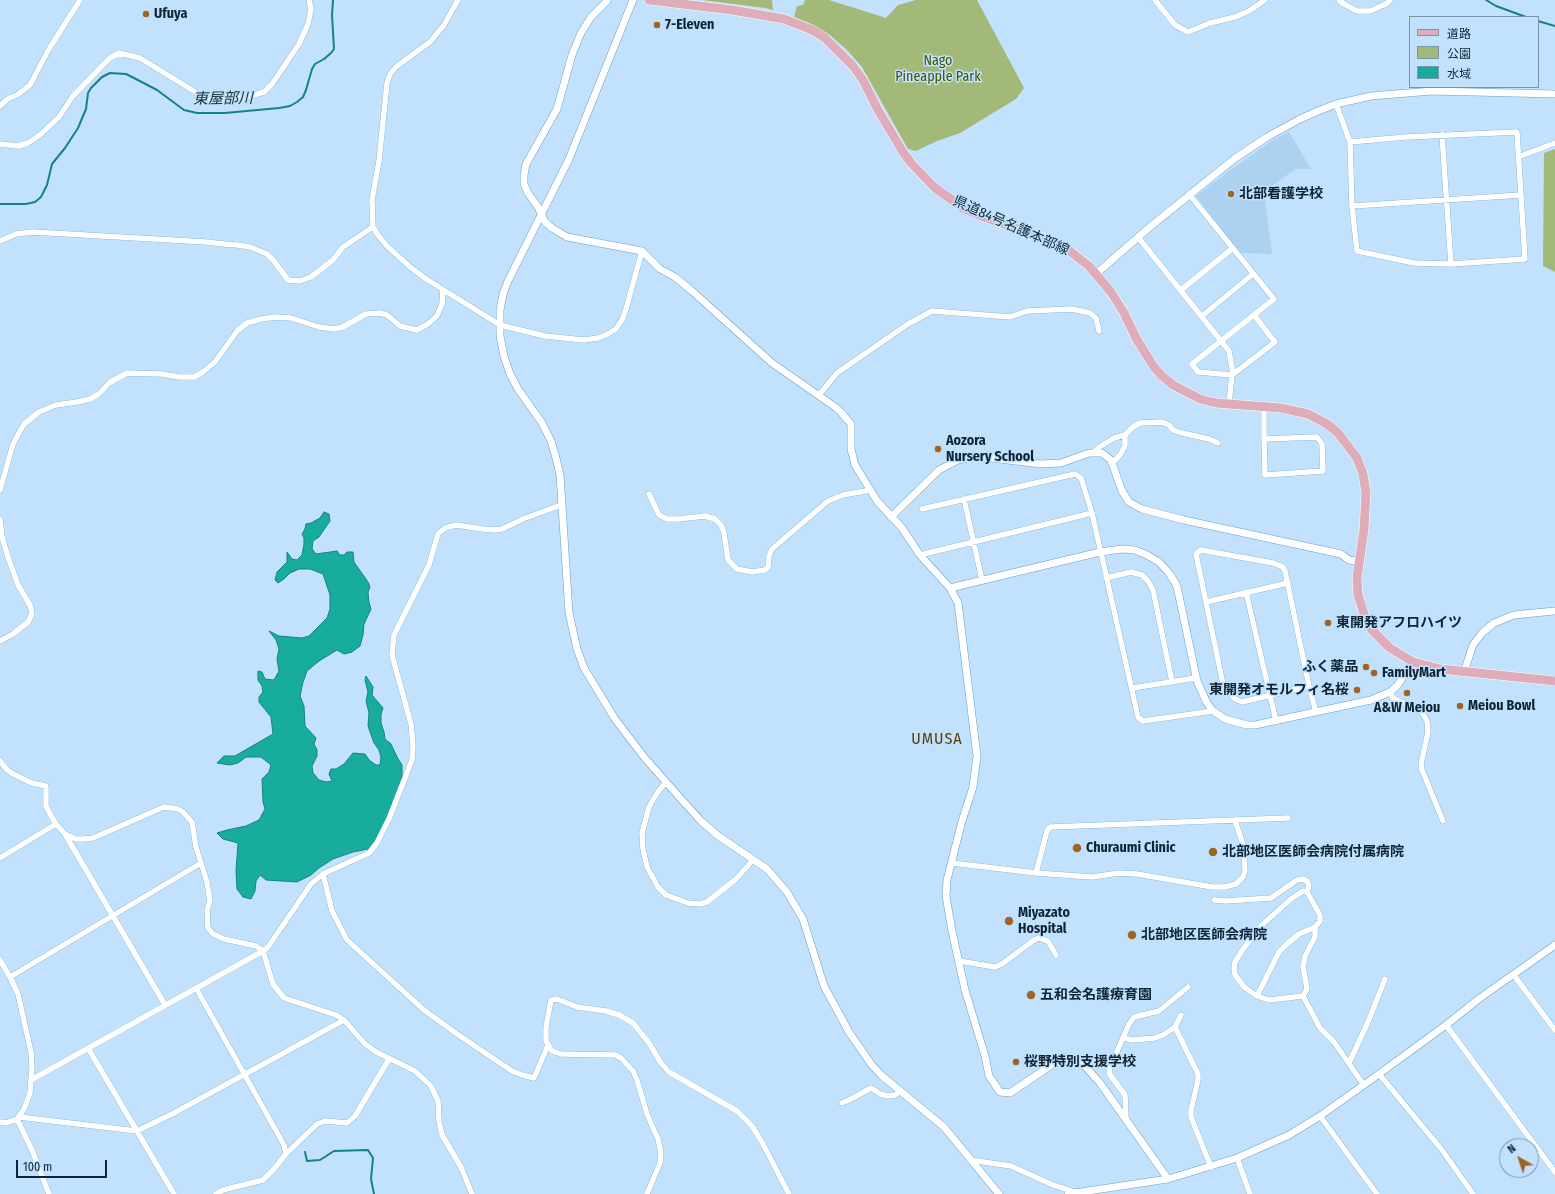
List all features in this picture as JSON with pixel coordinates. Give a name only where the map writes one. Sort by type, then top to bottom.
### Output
[{"type":"main road","name":"県道84号名護本部線","points":[[649,0],[767,15],[784,19],[812,30],[824,37],[853,66],[863,80],[878,110],[903,152],[915,168],[934,187],[964,208],[1008,226],[1032,233],[1067,249],[1086,263],[1097,273],[1124,313],[1146,355],[1162,376],[1186,392],[1200,399],[1229,404],[1281,408],[1316,417],[1338,433],[1357,458],[1363,474],[1366,493],[1364,530],[1356,578],[1358,595],[1366,620],[1372,630],[1390,648],[1413,662],[1440,669],[1555,681]]},
{"type":"street","points":[[0,106],[9,98],[17,95],[30,85],[49,49],[80,0]]},
{"type":"street","points":[[0,144],[18,146],[41,134],[59,117],[73,96],[110,58],[119,53],[140,58],[205,98],[212,100],[227,100],[258,95],[264,92],[272,84],[299,44],[308,24],[311,9],[309,0]]},
{"type":"street","points":[[458,0],[444,25],[430,42],[397,66],[390,74],[386,83],[379,161],[372,200],[373,227],[387,246],[410,267],[443,290],[500,325],[545,336],[584,340],[606,335],[616,329],[622,320],[642,251]]},
{"type":"street","points":[[633,0],[569,159],[508,281],[502,300],[500,325],[504,356],[510,374],[518,389],[542,423],[551,441],[560,475],[569,613],[577,650],[584,668],[615,719],[644,757],[701,821],[730,845],[767,869],[778,880],[803,919],[824,986],[849,1032],[871,1064],[944,1127],[999,1194]]},
{"type":"street","points":[[1155,0],[1175,25],[1188,32],[1210,23],[1235,17],[1249,11],[1265,0]]},
{"type":"street","points":[[1339,0],[1357,11],[1370,11],[1386,4],[1390,0]]},
{"type":"street","points":[[607,1],[591,17],[581,32],[572,56],[557,109],[526,164],[524,184],[528,193],[545,222],[567,237],[642,251],[660,269],[675,277],[692,291],[772,363],[838,409],[851,424],[851,449],[855,465],[877,501],[902,528],[920,555],[950,588],[958,603],[977,756],[973,787],[962,821],[947,880],[946,896],[959,961],[989,1076],[1000,1092],[1010,1093],[1053,1064],[1065,1060],[1075,1060],[1084,1065],[1100,1083],[1168,1179]]},
{"type":"street","points":[[1097,273],[1189,194],[1234,158],[1267,136],[1300,118],[1336,104],[1371,96],[1432,91],[1555,94]]},
{"type":"street","points":[[1336,104],[1350,142],[1352,206],[1357,251],[1414,263],[1451,264],[1525,259],[1517,132],[1442,135],[1350,142]]},
{"type":"street","points":[[1442,135],[1451,264]]},
{"type":"street","points":[[1518,157],[1555,143]]},
{"type":"street","points":[[1189,194],[1274,299],[1192,364],[1198,372],[1233,374],[1275,342],[1254,315]]},
{"type":"street","points":[[1352,206],[1521,195]]},
{"type":"street","points":[[0,241],[16,234],[32,232],[237,245],[250,247],[267,254],[288,280],[300,281],[311,277],[333,260],[343,247],[373,227]]},
{"type":"street","points":[[1138,237],[1229,351],[1233,374],[1229,404]]},
{"type":"street","points":[[1181,290],[1233,248]]},
{"type":"street","points":[[1202,316],[1253,274]]},
{"type":"street","points":[[0,490],[13,444],[24,424],[39,412],[56,405],[90,399],[99,394],[109,383],[127,374],[162,374],[179,377],[194,377],[215,362],[237,331],[247,323],[261,319],[276,317],[291,318],[319,327],[334,329],[343,327],[366,314],[380,313],[387,315],[400,326],[417,330],[428,324],[437,316],[442,304],[443,290]]},
{"type":"street","points":[[819,395],[837,373],[908,324],[932,311],[1010,317],[1027,311],[1072,309],[1090,313],[1096,318],[1099,330]]},
{"type":"street","points":[[1264,406],[1264,439],[1265,475],[1323,471],[1322,444],[1317,437],[1264,439]]},
{"type":"street","points":[[1094,453],[1098,448],[1114,438],[1125,435],[1133,427],[1140,423],[1162,422],[1169,425],[1174,430],[1209,439],[1218,443]]},
{"type":"street","points":[[1112,463],[1120,455],[1125,446],[1125,435]]},
{"type":"street","points":[[891,517],[939,470],[958,460],[975,456],[1041,464],[1061,463],[1089,453],[1102,453],[1111,460],[1122,491],[1129,502],[1142,509],[1184,520],[1341,554],[1349,560],[1358,561]]},
{"type":"street","points":[[922,509],[1076,474],[1081,478],[1092,513],[1138,717],[1143,721],[1213,711]]},
{"type":"street","points":[[649,494],[659,515],[667,519],[678,520],[704,516],[715,519],[721,525],[724,533],[728,560],[737,569],[752,572],[765,570],[768,567],[769,556],[772,549],[828,501],[843,495],[871,490]]},
{"type":"street","points":[[964,499],[982,580]]},
{"type":"street","points":[[31,1080],[268,947],[311,884],[323,874],[369,852],[377,843],[389,819],[412,760],[413,745],[411,724],[392,655],[394,635],[429,565],[438,534],[445,528],[456,525],[495,530],[502,529],[522,519],[562,505]]},
{"type":"street","points":[[920,555],[1092,513]]},
{"type":"street","points":[[0,518],[2,537],[8,556],[18,585],[30,605],[32,614],[28,622],[0,642]]},
{"type":"street","points":[[950,588],[1100,552],[1122,549],[1135,550],[1147,555],[1159,562],[1169,573],[1178,591],[1196,678],[1202,694],[1213,711],[1225,719],[1247,725],[1276,721],[1371,700],[1390,692],[1397,686],[1413,662]]},
{"type":"street","points":[[1309,686],[1242,702],[1235,699],[1223,684],[1196,554],[1201,550],[1273,563],[1283,567],[1288,583],[1309,686],[1316,712]]},
{"type":"street","points":[[1106,578],[1131,572],[1142,574],[1148,581],[1153,590],[1172,682]]},
{"type":"street","points":[[1206,602],[1288,583]]},
{"type":"street","points":[[1246,592],[1276,721]]},
{"type":"street","points":[[1464,672],[1474,645],[1482,633],[1494,623],[1514,615],[1555,611]]},
{"type":"street","points":[[1132,688],[1196,678]]},
{"type":"street","points":[[1390,692],[1393,698],[1422,712],[1427,721],[1428,732],[1421,764],[1422,770],[1443,820]]},
{"type":"street","points":[[0,761],[7,770],[13,774],[32,783],[46,786],[46,806],[56,824],[65,834],[165,1005]]},
{"type":"street","points":[[666,782],[657,793],[649,807],[642,833],[646,867],[658,887],[666,895],[688,903],[700,904],[706,902],[736,879],[753,860]]},
{"type":"street","points":[[65,834],[76,839],[84,840],[94,838],[164,807],[178,809],[192,822],[196,847],[207,882],[210,901],[207,910],[208,928],[213,934],[224,939],[256,946],[262,951],[273,984],[284,998],[336,1015],[344,1020],[365,1044],[389,1059],[415,1071],[431,1086],[438,1101],[439,1121],[442,1135],[461,1167],[472,1194]]},
{"type":"street","points":[[1036,873],[1047,831],[1050,827],[1288,818]]},
{"type":"street","points":[[952,863],[1036,873],[1092,877],[1119,873],[1137,874],[1212,887],[1233,886],[1246,871],[1244,847],[1236,821]]},
{"type":"street","points":[[0,858],[56,824]]},
{"type":"street","points":[[10,977],[201,864]]},
{"type":"street","points":[[323,874],[332,911],[347,940],[424,1010],[512,1071],[522,1075],[534,1078],[548,1045]]},
{"type":"street","points":[[1214,900],[1225,901],[1271,898],[1296,880],[1303,879],[1307,881],[1309,886],[1307,892],[1320,915],[1320,921],[1315,927],[1299,934],[1279,952],[1257,996]]},
{"type":"street","points":[[1307,892],[1303,890],[1270,916],[1252,937],[1235,962],[1234,969],[1239,981],[1244,987],[1257,996],[1269,1000],[1303,996],[1307,990],[1303,967],[1305,956],[1315,937],[1315,927]]},
{"type":"street","points":[[959,961],[995,967],[1002,964],[1034,940],[1039,938],[1048,941],[1056,955]]},
{"type":"street","points":[[970,1160],[1012,1166],[1072,1193],[1168,1179],[1211,1167],[1236,1158],[1289,1135],[1320,1116],[1446,1025],[1480,998],[1555,946]]},
{"type":"street","points":[[0,960],[18,994],[31,1052],[30,1093],[24,1110],[18,1118]]},
{"type":"street","points":[[1514,974],[1555,1030]]},
{"type":"street","points":[[1349,1063],[1368,1022],[1385,979]]},
{"type":"street","points":[[1126,1119],[1125,1095],[1110,1075],[1109,1070],[1131,1020],[1134,1017],[1159,1011],[1188,987]]},
{"type":"street","points":[[196,988],[284,1145],[286,1154]]},
{"type":"street","points":[[1303,996],[1320,1028],[1349,1063],[1363,1084]]},
{"type":"street","points":[[647,1194],[660,1163],[661,1153],[658,1138],[647,1114],[633,1071],[621,1058],[615,1054],[561,1054],[552,1051],[546,1040],[546,1027],[552,1000],[557,999],[576,1007],[606,1011],[619,1015],[633,1023],[669,1072],[737,1111],[752,1126],[789,1194]]},
{"type":"street","points":[[1124,1038],[1132,1040],[1155,1038],[1163,1035],[1176,1027],[1181,1015]]},
{"type":"street","points":[[0,1122],[6,1123],[18,1118],[137,1131],[174,1113],[344,1020]]},
{"type":"street","points":[[1446,1025],[1555,1172]]},
{"type":"street","points":[[1176,1027],[1198,1074],[1191,1117],[1211,1167]]},
{"type":"street","points":[[88,1048],[174,1194]]},
{"type":"street","points":[[216,1194],[223,1190],[263,1180],[286,1154],[317,1124],[326,1121],[347,1123],[355,1116],[389,1059]]},
{"type":"street","points":[[1379,1074],[1442,1150],[1473,1194]]},
{"type":"street","points":[[842,1103],[871,1088],[880,1094],[888,1096],[895,1095],[901,1091]]},
{"type":"street","points":[[1320,1116],[1377,1194]]},
{"type":"street","points":[[18,1118],[49,1194]]},
{"type":"street","points":[[1236,1158],[1250,1194]]},
{"type":"shaded area","name":"北部看護学校","points":[[1289,132],[1311,169],[1295,169],[1264,192],[1272,254],[1240,253],[1196,196],[1273,140]]},
{"type":"green space","points":[[702,0],[772,0],[773,10],[766,8]]},
{"type":"green space","name":"Nago Pineapple Park","points":[[805,0],[829,0],[886,18],[898,5],[916,0],[977,0],[1024,88],[1016,99],[960,133],[937,141],[916,151],[908,149],[862,67],[846,49],[831,36],[809,23],[794,17],[797,6],[803,5]]},
{"type":"green space","points":[[1555,149],[1555,272],[1543,266],[1544,153]]},
{"type":"water","points":[[324,512],[329,514],[330,521],[319,537],[313,541],[312,549],[316,554],[337,551],[340,555],[344,555],[347,552],[353,552],[354,562],[370,587],[368,592],[371,609],[364,624],[360,646],[352,652],[344,654],[337,650],[319,661],[307,671],[303,682],[300,696],[304,706],[305,726],[316,738],[314,744],[317,750],[317,756],[312,766],[313,773],[319,780],[326,782],[332,781],[329,774],[331,769],[336,769],[344,764],[353,753],[365,754],[369,760],[376,765],[380,765],[381,757],[379,750],[374,743],[368,726],[369,713],[366,701],[368,692],[365,680],[366,676],[373,687],[372,695],[383,708],[381,723],[385,739],[391,744],[402,765],[402,780],[391,812],[375,843],[368,849],[353,852],[333,859],[311,875],[297,882],[266,880],[260,875],[256,881],[255,891],[251,899],[243,897],[237,889],[236,871],[238,843],[223,839],[217,833],[246,826],[259,820],[265,809],[263,802],[262,779],[269,772],[271,765],[261,757],[246,757],[238,763],[230,765],[217,763],[224,756],[235,756],[273,734],[271,717],[259,702],[259,697],[263,692],[262,686],[258,680],[258,671],[262,672],[265,679],[274,680],[279,671],[277,659],[279,649],[276,640],[269,631],[279,636],[302,638],[309,636],[327,618],[330,609],[330,595],[323,574],[310,569],[299,569],[290,573],[278,583],[275,580],[277,572],[287,562],[287,552],[292,559],[297,560],[302,555],[304,538],[302,534],[306,524],[320,518]]},
{"type":"waterway","name":"東屋部川","points":[[0,204],[26,204],[35,202],[41,197],[47,185],[52,164],[78,128],[86,109],[88,93],[102,77],[110,73],[126,74],[157,90],[184,110],[197,113],[225,113],[279,108],[290,106],[297,102],[303,97],[315,64],[324,59],[334,49],[332,15],[333,0]]},
{"type":"waterway","points":[[1486,0],[1496,6],[1523,16]]},
{"type":"waterway","points":[[1539,21],[1555,26]]},
{"type":"waterway","points":[[305,1152],[307,1161],[320,1160],[334,1151],[368,1150],[373,1158],[371,1179],[374,1194]]},
{"type":"place","name":"Ufuya","points":[[146,14]]},
{"type":"place","name":"7-Eleven","points":[[657,25]]},
{"type":"place","name":"北部看護学校","points":[[1231,194]]},
{"type":"place","name":"Aozora Nursery School","points":[[938,449]]},
{"type":"place","name":"東開発アフロハイツ","points":[[1328,623]]},
{"type":"place","name":"ふく薬品","points":[[1366,667]]},
{"type":"place","name":"FamilyMart","points":[[1374,673]]},
{"type":"place","name":"東開発オモルフィ名桜","points":[[1357,690]]},
{"type":"place","name":"A&W Meiou","points":[[1407,693]]},
{"type":"place","name":"Meiou Bowl","points":[[1460,706]]},
{"type":"place","name":"Churaumi Clinic","points":[[1077,848]]},
{"type":"place","name":"北部地区医師会病院付属病院","points":[[1213,852]]},
{"type":"place","name":"Miyazato Hospital","points":[[1009,921]]},
{"type":"place","name":"北部地区医師会病院","points":[[1132,935]]},
{"type":"place","name":"五和会名護療育園","points":[[1031,995]]},
{"type":"place","name":"桜野特別支援学校","points":[[1016,1062]]},
{"type":"district","name":"UMUSA","points":[[937,740]]}]
